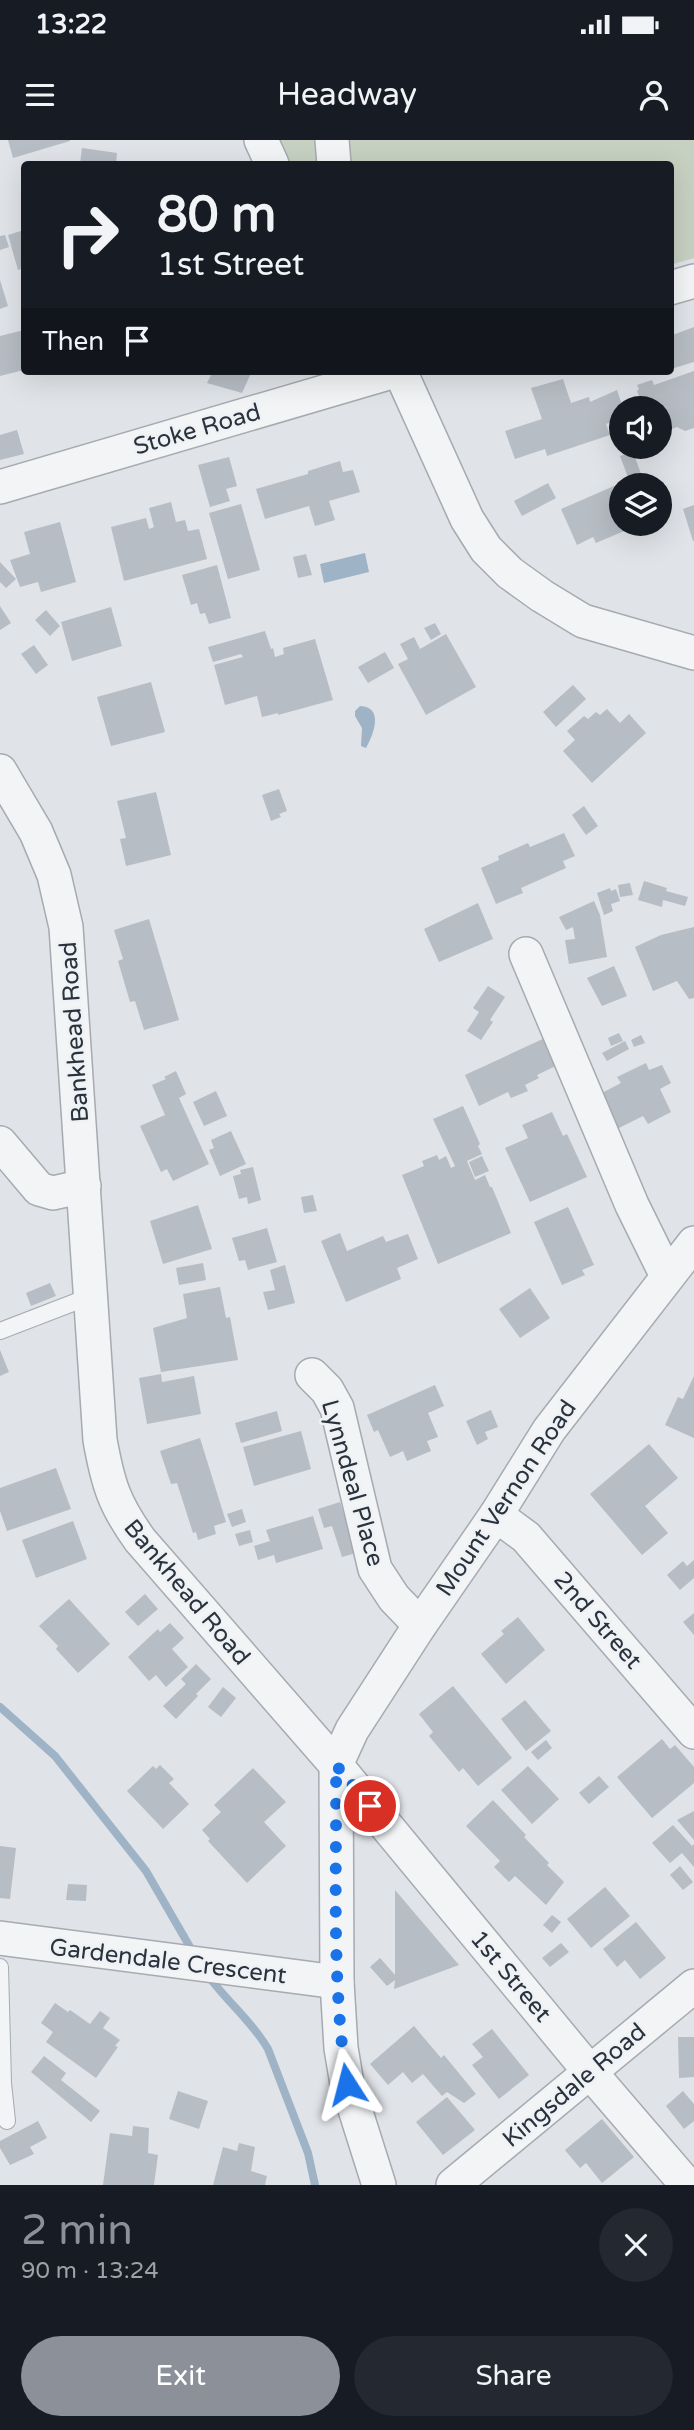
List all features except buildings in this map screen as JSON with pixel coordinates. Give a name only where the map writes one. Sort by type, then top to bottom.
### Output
[{"type":"street","points":[[261,140],[271,161]]},
{"type":"street","points":[[332,140],[334,161]]},
{"type":"street","points":[[674,287],[694,281]]},
{"type":"street","name":"Stoke Road","points":[[0,487],[381,375]]},
{"type":"street","points":[[402,375],[467,519],[486,548],[510,573],[541,596],[583,621],[694,653]]},
{"type":"street","name":"Bankhead Road","points":[[0,771],[36,832],[54,874],[66,927],[100,1440],[111,1493],[140,1541],[336,1765]]},
{"type":"street","points":[[526,954],[632,1205],[685,1259]]},
{"type":"street","points":[[0,1143],[39,1189],[53,1193],[84,1186]]},
{"type":"street","name":"Mount Vernon Road","points":[[336,1765],[352,1730],[496,1515],[549,1430],[685,1259]]},
{"type":"street","name":"Lynndeal Place","points":[[312,1376],[327,1390],[337,1408],[375,1569],[394,1598],[420,1625]]},
{"type":"street","name":"2nd Street","points":[[496,1515],[526,1537],[694,1732]]},
{"type":"street","points":[[336,1765],[337,1982],[341,2048],[347,2084],[379,2185]]},
{"type":"street","name":"1st Street","points":[[336,1765],[687,2185]]},
{"type":"street","name":"Gardendale Crescent","points":[[0,1938],[337,1982]]},
{"type":"street","name":"Kingsdale Road","points":[[453,2185],[694,1986]]},
{"type":"lane","points":[[0,1331],[91,1296]]},
{"type":"lane","points":[[0,1967],[7,2121]]},
{"type":"green space","points":[[279,140],[694,140],[694,258],[674,264],[674,161],[290,161]]},
{"type":"water","points":[[365,553],[369,572],[324,583],[320,564]]},
{"type":"water","points":[[360,706],[372,711],[375,716],[374,729],[366,748],[361,746],[362,728],[355,716],[355,711]]},
{"type":"waterway","points":[[0,1707],[55,1756],[146,1871],[194,1954]]},
{"type":"waterway","points":[[207,1974],[268,2049],[308,2153],[315,2185]]},
{"type":"route","points":[[347,2084],[341,2048],[337,1982],[336,1765],[370,1806]]}]
